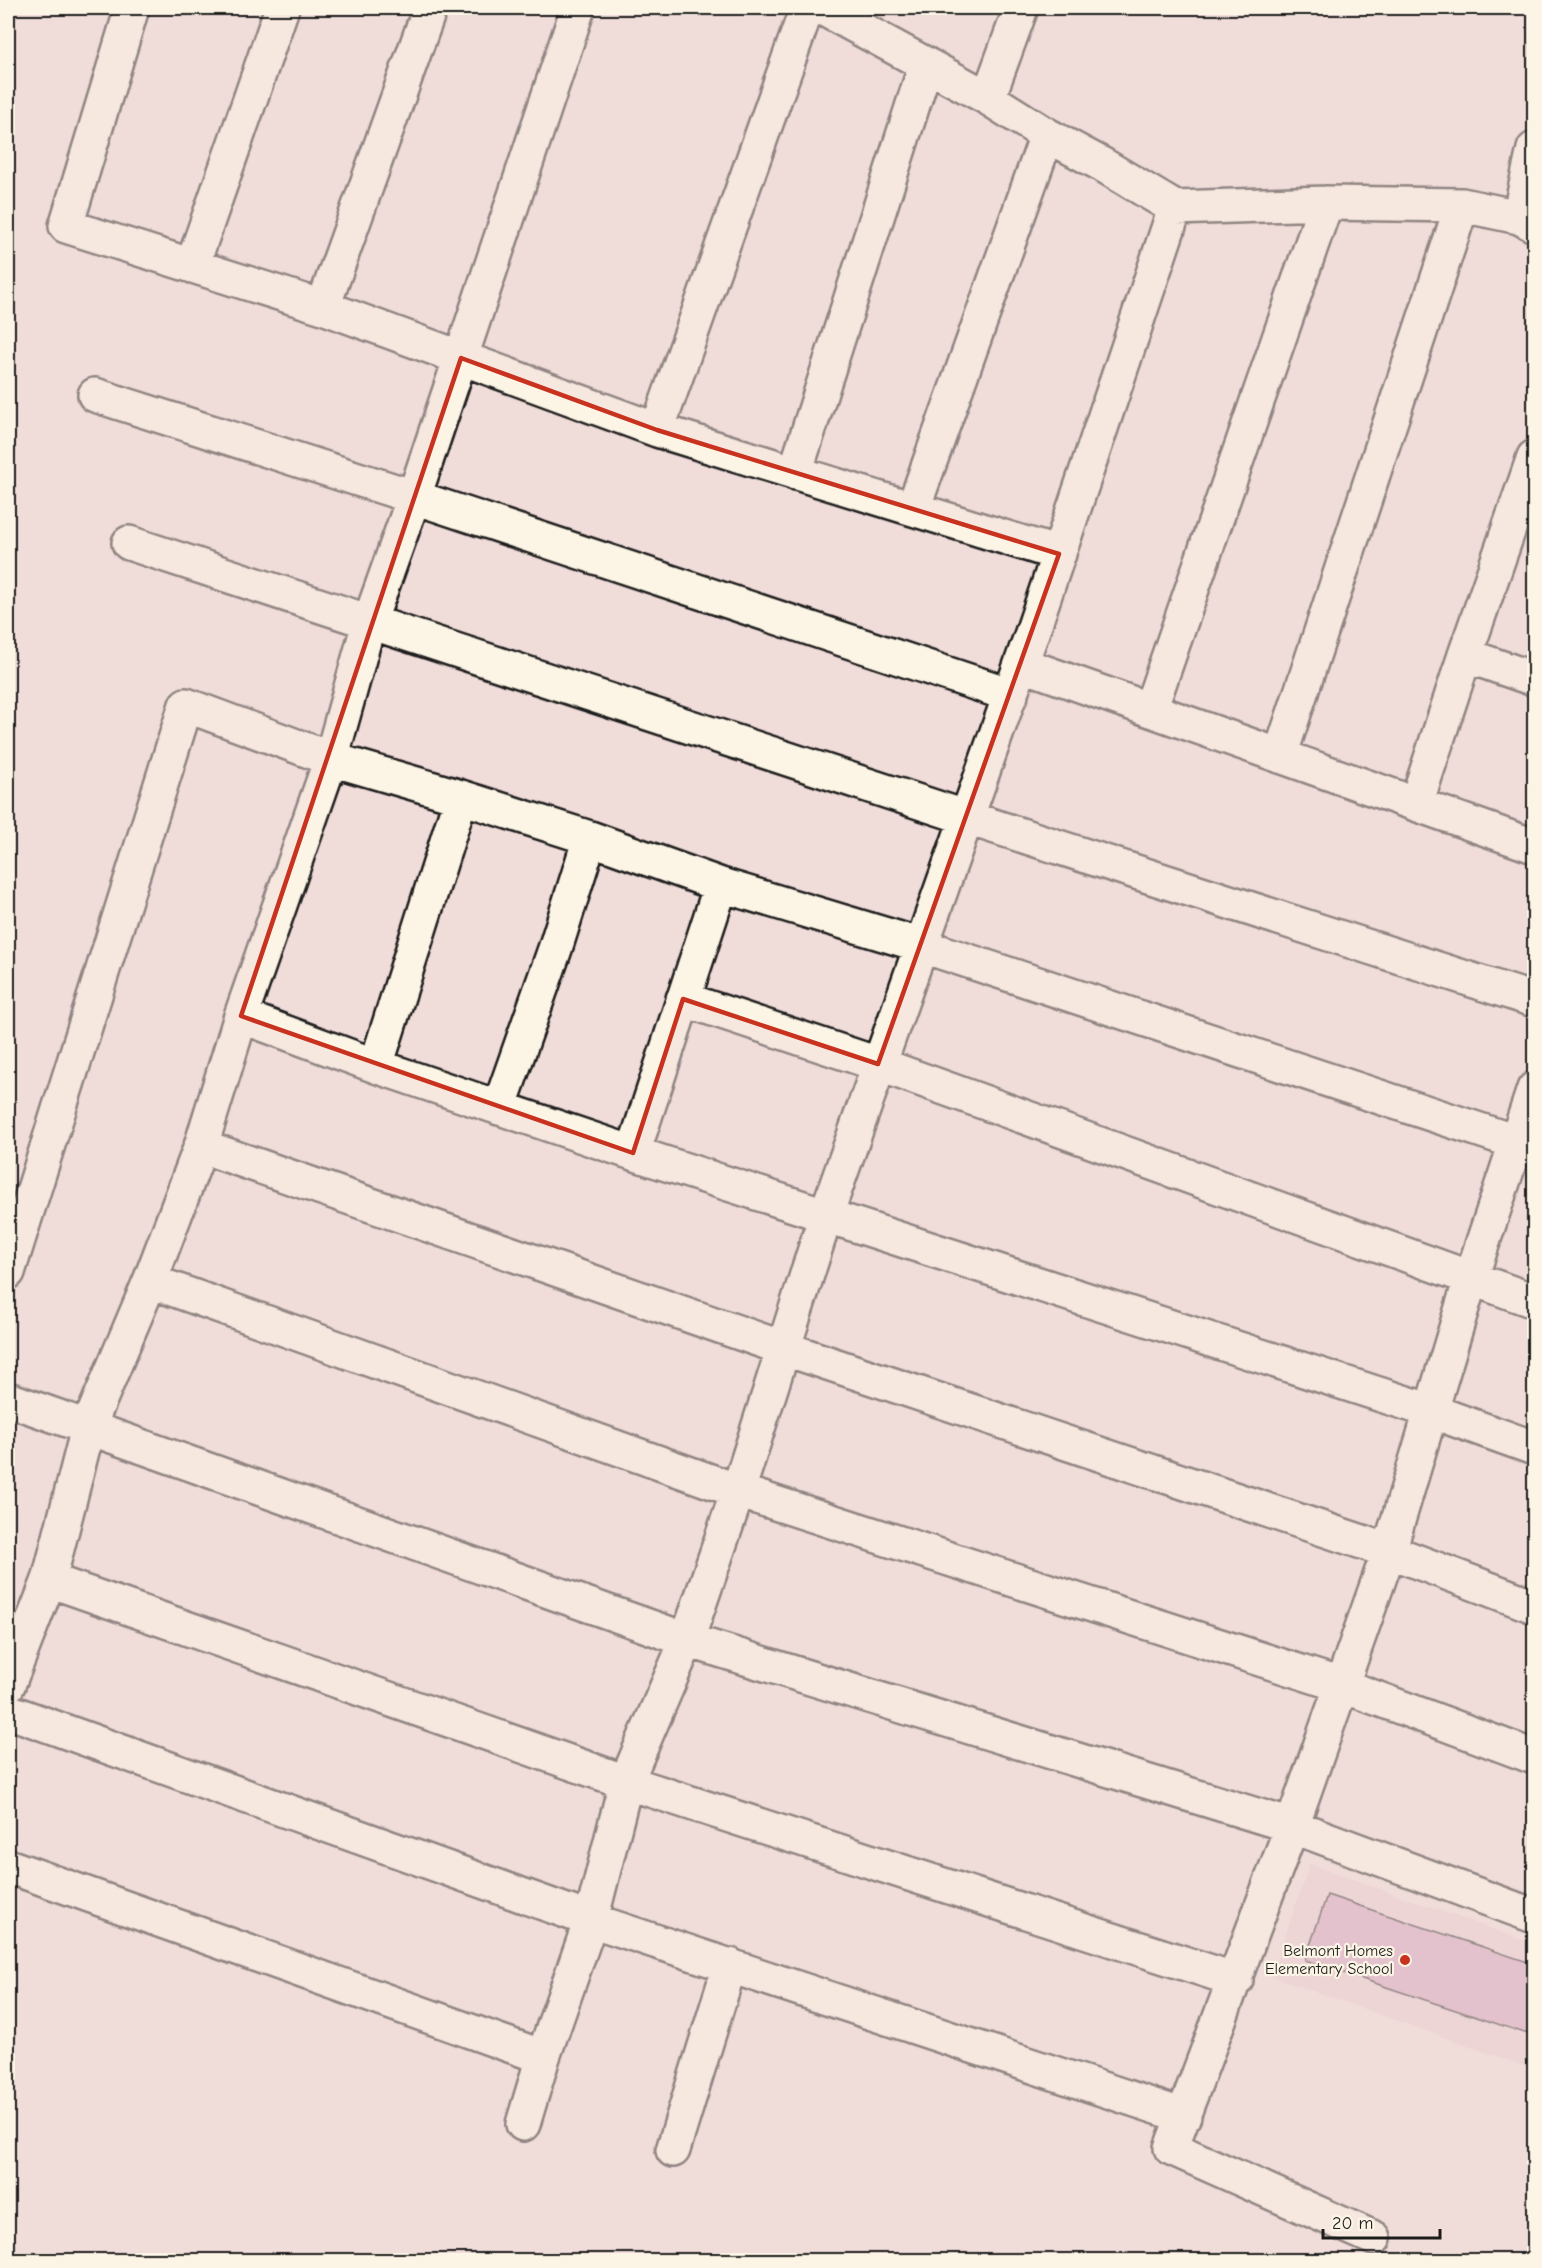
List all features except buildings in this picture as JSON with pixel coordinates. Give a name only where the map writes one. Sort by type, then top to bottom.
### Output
[{"type":"street","points":[[132,8],[66,226],[323,307],[657,430],[1059,554]]},
{"type":"street","points":[[192,266],[282,8]]},
{"type":"street","points":[[323,307],[430,8]]},
{"type":"street","points":[[8,1685],[49,1580],[88,1428],[150,1281],[201,1146],[241,1016],[331,759],[369,623],[414,497],[578,8]]},
{"type":"street","points":[[657,430],[807,8]]},
{"type":"street","points":[[822,8],[870,19],[926,64],[1175,208],[1326,203],[1462,205],[1527,221],[1534,149]]},
{"type":"street","points":[[988,98],[1021,8]]},
{"type":"street","points":[[795,473],[926,64]]},
{"type":"street","points":[[913,509],[1047,135]]},
{"type":"street","points":[[1150,710],[1326,203]]},
{"type":"street","points":[[1280,756],[1462,205]]},
{"type":"street","points":[[523,2124],[543,2057],[591,1920],[626,1782],[687,1640],[738,1491],[826,1215],[920,945],[1011,695],[1175,208]]},
{"type":"street","points":[[95,395],[414,497],[1011,695]]},
{"type":"street","points":[[1416,804],[1465,655],[1524,520],[1534,457]]},
{"type":"street","points":[[129,543],[968,818],[1534,1000]]},
{"type":"street","points":[[1465,655],[1534,679]]},
{"type":"street","points":[[1021,664],[1534,846]]},
{"type":"street","points":[[8,1272],[186,705],[331,759],[590,838],[721,885],[920,945],[1526,1145]]},
{"type":"street","points":[[376,1066],[461,797]]},
{"type":"street","points":[[500,1108],[555,949],[590,838]]},
{"type":"street","points":[[633,1154],[721,885]]},
{"type":"street","points":[[683,999],[878,1064],[1534,1301]]},
{"type":"street","points":[[241,1016],[376,1066],[633,1154],[1431,1411],[1534,1448]]},
{"type":"street","points":[[1374,2238],[1172,2148],[1292,1826],[1389,1551],[1471,1278],[1526,1145],[1534,1089]]},
{"type":"street","points":[[201,1146],[783,1348],[1389,1551],[1534,1606]]},
{"type":"street","points":[[150,1281],[738,1491],[1341,1685],[1534,1757]]},
{"type":"street","points":[[8,1399],[687,1640],[1292,1826],[1534,1916]]},
{"type":"street","points":[[49,1580],[626,1782],[1236,1980]]},
{"type":"street","points":[[8,1711],[591,1920],[1184,2116]]},
{"type":"street","points":[[8,1866],[543,2057]]},
{"type":"street","points":[[672,2150],[730,1965]]},
{"type":"highlighted area","points":[[461,358],[657,430],[1059,554],[878,1064],[683,999],[633,1153],[241,1016]]},
{"type":"shaded area","name":"Belmont Homes Elementary School","points":[[1310,1864],[1534,1944],[1534,2069],[1271,1976]]},
{"type":"place","name":"Belmont Homes Elementary School","points":[[1405,1960]]}]
